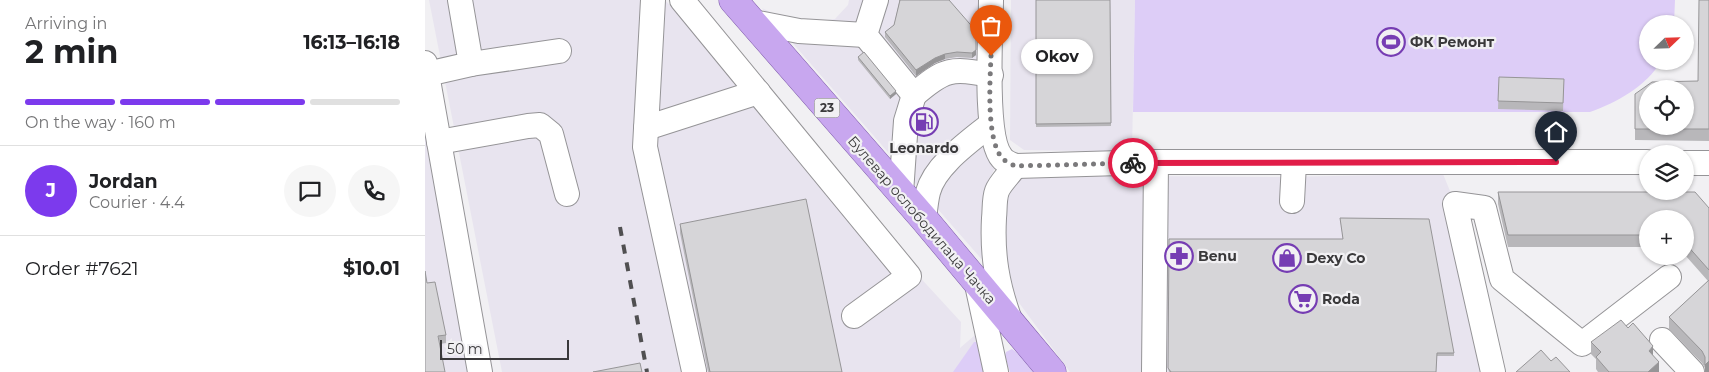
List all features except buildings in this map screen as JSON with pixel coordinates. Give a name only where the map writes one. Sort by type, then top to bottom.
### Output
[{"type":"main road","name":"Булевар ослободилаца Чачка","points":[[733,0],[924,219],[1052,372]]},
{"type":"street","points":[[460,0],[471,64]]},
{"type":"street","points":[[653,0],[645,147],[694,371]]},
{"type":"street","points":[[682,0],[909,276],[854,316]]},
{"type":"street","points":[[865,35],[877,0]]},
{"type":"street","points":[[991,0],[991,124],[995,146],[1002,159],[1015,166],[1156,162],[1639,162]]},
{"type":"street","points":[[753,22],[799,31],[865,35],[915,95]]},
{"type":"street","points":[[480,372],[426,68],[471,64],[559,50]]},
{"type":"street","points":[[901,193],[906,121],[915,95],[928,83],[945,72],[964,70],[991,75]]},
{"type":"street","points":[[646,128],[758,92]]},
{"type":"street","points":[[924,219],[928,190],[941,169],[965,145],[991,124]]},
{"type":"street","points":[[439,142],[540,125],[551,134],[567,194]]},
{"type":"street","points":[[1154,372],[1156,162]]},
{"type":"street","points":[[1293,163],[1293,201]]},
{"type":"street","points":[[1694,163],[1709,163]]},
{"type":"street","points":[[1011,324],[997,278],[993,254],[993,234],[997,190],[1015,166]]},
{"type":"street","points":[[1493,372],[1455,204],[1484,208],[1503,278],[1582,344],[1669,277]]},
{"type":"street","points":[[976,280],[996,372]]},
{"type":"street","points":[[1662,340],[1692,372]]},
{"type":"shaded area","points":[[429,0],[665,0],[961,322],[960,348],[975,335],[1005,372],[502,372]]},
{"type":"shaded area","name":"Leonardo","points":[[849,0],[982,0],[996,165],[985,190],[985,263],[762,8],[787,21],[813,22],[835,19],[848,5]]},
{"type":"shaded area","points":[[1011,0],[1135,0],[1132,152],[1024,150],[1010,140]]},
{"type":"shaded area","name":"ФК Ремонт","points":[[1135,0],[1675,0],[1674,15],[1639,15],[1639,70],[1655,70],[1646,80],[1639,80],[1639,86],[1630,92],[1610,104],[1590,112],[1133,112]]},
{"type":"shaded area","points":[[425,104],[479,372],[425,372]]},
{"type":"shaded area","points":[[1443,174],[1450,191],[1488,372],[1070,372],[1008,288],[1003,249],[1008,187],[1021,175],[1279,177]]},
{"type":"shaded area","points":[[974,342],[978,344],[985,372],[953,372]]},
{"type":"shaded area","points":[[1012,349],[1020,355],[1033,372],[1010,372],[1005,356],[1006,352]]},
{"type":"railway","points":[[620,227],[647,372]]},
{"type":"way so far","points":[[991,56],[991,124],[995,146],[1002,159],[1015,166],[1133,163]]},
{"type":"place","name":"ФК Ремонт","points":[[1391,42]]},
{"type":"place","name":"Okov","points":[[991,56]]},
{"type":"place","name":"Leonardo","points":[[924,122]]},
{"type":"place","name":"Benu","points":[[1179,256]]},
{"type":"place","name":"Dexy Co","points":[[1287,258]]},
{"type":"place","name":"Roda","points":[[1303,299]]},
{"type":"route","points":[[1133,163],[1556,162]]}]
